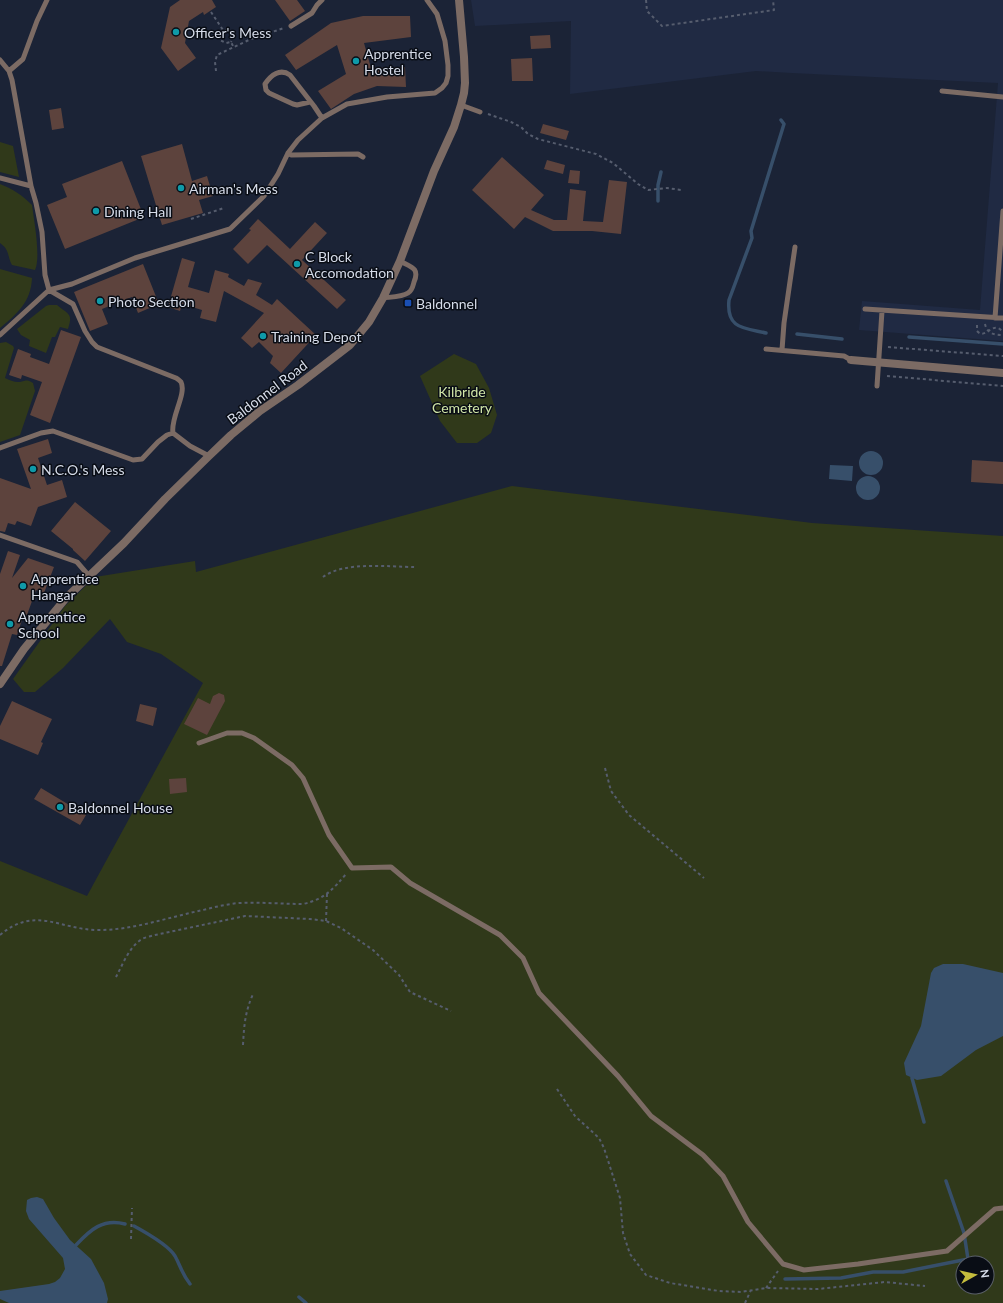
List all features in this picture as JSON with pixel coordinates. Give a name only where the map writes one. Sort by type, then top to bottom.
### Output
[{"type":"street","name":"Baldonnel Road","points":[[0,684],[24,649],[66,598],[124,543],[165,499],[209,456],[260,411],[298,385],[350,345],[369,322],[383,298],[400,261],[434,171],[454,127],[461,105],[465,83],[459,0]]},
{"type":"street","points":[[851,360],[1003,374]]},
{"type":"lane","points":[[9,71],[23,59],[47,0]]},
{"type":"lane","points":[[291,26],[312,13],[317,4],[322,0]]},
{"type":"lane","points":[[0,335],[49,290],[72,284],[135,258],[230,229],[264,196],[278,174],[288,153],[298,140],[322,118],[347,104],[387,97],[434,93],[442,88],[446,83],[448,76],[445,41],[437,14],[428,0]]},
{"type":"lane","points":[[0,60],[9,71],[31,186],[42,232],[45,275],[49,290],[73,304],[85,331],[97,347],[176,378],[181,382],[182,388],[173,426],[173,433]]},
{"type":"lane","points":[[310,102],[297,105],[293,104],[269,93],[266,90],[265,84],[269,78],[280,72],[287,73],[290,75],[322,118]]},
{"type":"lane","points":[[942,91],[1003,97]]},
{"type":"lane","points":[[461,105],[480,112]]},
{"type":"lane","points":[[288,153],[292,155],[358,154],[363,157]]},
{"type":"lane","points":[[0,178],[31,186]]},
{"type":"lane","points":[[995,318],[1003,211]]},
{"type":"lane","points":[[782,350],[784,323],[795,247]]},
{"type":"lane","points":[[383,298],[406,294],[411,290],[416,276],[415,269],[400,261]]},
{"type":"lane","points":[[865,309],[1003,318]]},
{"type":"lane","points":[[876,386],[882,311]]},
{"type":"lane","points":[[766,349],[844,356],[851,360]]},
{"type":"lane","points":[[0,448],[41,433],[53,431],[133,460],[138,460],[145,457],[158,442],[167,435],[173,433]]},
{"type":"lane","points":[[173,433],[190,446],[209,456]]},
{"type":"lane","points":[[0,535],[77,562],[89,576]]},
{"type":"lane","points":[[199,743],[227,733],[242,733],[254,738],[292,765],[303,778],[328,835],[352,868],[391,867],[410,883],[500,935],[523,958],[539,993],[618,1076],[651,1116],[703,1155],[723,1176],[748,1222],[783,1264],[804,1270],[947,1251],[996,1209],[1003,1208]]},
{"type":"path","points":[[646,0],[648,11],[662,26],[774,10],[773,0]]},
{"type":"path","points":[[211,12],[223,30]]},
{"type":"path","points":[[216,71],[215,62],[217,55],[251,39],[291,26]]},
{"type":"path","points":[[223,30],[220,35],[220,40],[226,43],[231,42]]},
{"type":"path","points":[[223,30],[233,32],[234,37],[231,42]]},
{"type":"path","points":[[231,42],[234,48]]},
{"type":"path","points":[[480,112],[511,122],[538,139],[596,154],[613,163],[638,184],[648,190],[667,188],[681,190]]},
{"type":"path","points":[[191,219],[224,208]]},
{"type":"path","points":[[977,317],[977,331],[981,334],[984,334],[995,327],[1000,329],[1003,333]]},
{"type":"path","points":[[986,317],[986,328],[991,334],[1003,333]]},
{"type":"path","points":[[879,346],[1003,356]]},
{"type":"path","points":[[877,375],[1003,386]]},
{"type":"path","points":[[324,577],[328,573],[336,570],[355,567],[415,567]]},
{"type":"path","points":[[605,768],[611,791],[629,815],[704,878]]},
{"type":"path","points":[[0,935],[8,928],[21,922],[34,920],[48,921],[63,926],[97,930],[116,930],[239,903],[303,904],[314,902],[330,893],[352,868]]},
{"type":"path","points":[[326,921],[327,894]]},
{"type":"path","points":[[116,977],[128,952],[141,939],[244,916],[310,919],[326,921],[341,928],[373,950],[399,976],[410,992],[451,1011]]},
{"type":"path","points":[[243,1045],[244,1020],[253,994]]},
{"type":"path","points":[[557,1089],[575,1116],[599,1138],[604,1148],[620,1198],[623,1233],[630,1254],[646,1275],[670,1283],[719,1291],[741,1292],[766,1288],[818,1289],[885,1282],[925,1286]]},
{"type":"path","points":[[131,1239],[132,1208]]},
{"type":"path","points":[[766,1288],[783,1264]]},
{"type":"path","points":[[746,1303],[751,1290]]},
{"type":"shaded area","points":[[471,0],[1003,0],[1003,341],[859,330],[862,301],[980,310],[998,83],[756,71],[570,94],[571,21],[475,26]]},
{"type":"shaded area","points":[[871,451],[876,452],[882,458],[882,468],[876,474],[871,475],[866,474],[860,468],[859,463],[860,458],[866,452]]},
{"type":"shaded area","points":[[830,465],[853,466],[852,481],[829,479]]},
{"type":"shaded area","points":[[868,476],[873,477],[879,483],[879,493],[873,499],[868,500],[863,499],[857,493],[856,488],[857,483],[863,477]]},
{"type":"shaded area","points":[[943,964],[963,964],[1003,973],[1003,1036],[976,1050],[941,1076],[917,1080],[906,1075],[904,1063],[921,1026],[931,973],[934,968]]},
{"type":"shaded area","points":[[37,1197],[43,1199],[54,1218],[70,1240],[91,1259],[104,1283],[108,1299],[107,1303],[9,1303],[0,1299],[0,1291],[55,1282],[60,1278],[65,1269],[63,1258],[29,1219],[26,1211],[27,1200]]},
{"type":"green space","points":[[0,142],[13,146],[19,177],[0,172]]},
{"type":"green space","points":[[0,184],[25,198],[32,205],[37,248],[37,264],[35,270],[12,265],[7,251],[0,243]]},
{"type":"green space","points":[[0,269],[32,278],[26,301],[12,318],[0,328]]},
{"type":"green space","points":[[49,305],[57,305],[69,315],[70,320],[68,329],[60,327],[55,337],[52,337],[46,353],[29,346],[30,340],[21,335],[17,329]]},
{"type":"green space","points":[[6,342],[14,348],[5,378],[16,382],[27,380],[33,383],[35,391],[20,435],[0,442],[0,343]]},
{"type":"green space","name":"Kilbride Cemetery","points":[[454,354],[476,364],[489,388],[497,415],[491,433],[477,443],[457,443],[440,421],[420,376]]},
{"type":"green space","points":[[512,486],[812,523],[1003,536],[1003,1303],[0,1303],[0,861],[87,896],[203,683],[161,654],[127,642],[110,619],[63,668],[35,692],[24,692],[13,679],[65,606],[95,577],[195,561],[196,572]]},
{"type":"building","name":"Officer's Mess","points":[[180,0],[212,0],[216,7],[204,15],[203,12],[189,21],[185,43],[196,58],[178,71],[161,48],[170,7]]},
{"type":"building","name":"Officer's Mess","points":[[275,0],[297,0],[305,11],[290,21]]},
{"type":"building","name":"Apprentice Hostel","points":[[363,16],[410,16],[411,37],[364,43],[371,68],[405,67],[406,87],[377,86],[354,94],[331,109],[318,91],[346,74],[337,45],[296,70],[285,55],[331,23]]},
{"type":"building","points":[[550,35],[551,48],[531,49],[530,36]]},
{"type":"building","points":[[532,58],[533,81],[512,81],[511,59]]},
{"type":"building","points":[[61,108],[64,128],[52,130],[49,110]]},
{"type":"building","points":[[543,124],[569,131],[566,140],[540,133]]},
{"type":"building","name":"Airman's Mess","points":[[182,144],[192,181],[207,176],[213,196],[199,200],[203,213],[162,225],[141,156]]},
{"type":"building","points":[[502,157],[544,195],[531,210],[554,220],[567,220],[570,189],[586,191],[583,221],[603,222],[609,180],[627,182],[621,234],[592,231],[553,231],[525,217],[514,229],[472,190]]},
{"type":"building","points":[[547,160],[565,165],[563,174],[544,169]]},
{"type":"building","name":"Dining Hall","points":[[122,161],[144,217],[65,249],[47,205],[67,197],[62,184]]},
{"type":"building","points":[[570,170],[580,171],[579,184],[568,183]]},
{"type":"building","points":[[258,219],[290,249],[315,222],[327,233],[302,260],[346,300],[337,309],[267,245],[248,264],[233,249],[251,230],[249,229]]},
{"type":"building","points":[[182,258],[195,262],[188,287],[209,293],[215,270],[229,274],[228,277],[244,286],[248,279],[262,283],[256,295],[272,305],[277,299],[316,335],[281,373],[270,363],[273,356],[259,342],[252,348],[241,338],[264,313],[224,291],[216,322],[200,318],[202,310],[182,304],[180,311],[168,307]]},
{"type":"building","name":"Photo Section","points":[[143,264],[159,304],[138,313],[132,297],[102,309],[108,324],[90,331],[74,292]]},
{"type":"building","points":[[61,330],[81,337],[50,423],[30,415],[42,382],[22,375],[21,379],[9,375],[18,349],[31,354],[30,357],[49,364]]},
{"type":"building","points":[[48,439],[52,453],[38,458],[47,485],[62,480],[67,497],[38,507],[31,526],[17,521],[15,525],[8,523],[5,532],[0,531],[0,478],[31,489],[17,449]]},
{"type":"building","points":[[972,460],[1003,462],[1003,484],[971,482]]},
{"type":"building","points":[[75,502],[111,531],[85,561],[51,531]]},
{"type":"building","name":"Apprentice Hangar","points":[[8,551],[20,555],[12,578],[28,558],[54,567],[44,593],[36,590],[27,615],[24,614],[17,635],[12,634],[2,666],[0,666],[0,574]]},
{"type":"building","points":[[219,693],[224,695],[225,701],[207,735],[184,724],[198,698],[210,704],[213,696]]},
{"type":"building","points":[[12,701],[52,719],[41,742],[43,743],[38,755],[0,739],[0,726]]},
{"type":"building","points":[[140,704],[157,708],[153,726],[136,721]]},
{"type":"building","points":[[186,778],[187,792],[170,794],[169,779]]},
{"type":"building","name":"Baldonnel House","points":[[41,788],[86,815],[80,825],[34,799]]},
{"type":"waterway","points":[[766,333],[738,326],[730,317],[729,300],[752,238],[751,231],[784,124],[781,120]]},
{"type":"waterway","points":[[658,201],[658,185],[661,172]]},
{"type":"waterway","points":[[797,334],[842,339]]},
{"type":"waterway","points":[[909,337],[1003,344]]},
{"type":"waterway","points":[[912,1078],[924,1122]]},
{"type":"waterway","points":[[785,1279],[841,1278],[873,1272],[903,1272],[968,1259],[964,1233],[946,1181]]},
{"type":"waterway","points":[[76,1245],[92,1230],[104,1224],[125,1224]]},
{"type":"waterway","points":[[134,1226],[172,1252],[190,1284]]},
{"type":"waterway","points":[[299,1297],[306,1303]]},
{"type":"place","name":"Officer's Mess","points":[[176,32]]},
{"type":"place","name":"Apprentice Hostel","points":[[356,61]]},
{"type":"place","name":"Airman's Mess","points":[[181,188]]},
{"type":"place","name":"Dining Hall","points":[[96,211]]},
{"type":"place","name":"C Block Accomodation","points":[[297,264]]},
{"type":"place","name":"Photo Section","points":[[100,301]]},
{"type":"place","name":"Baldonnel","points":[[408,303]]},
{"type":"place","name":"Training Depot","points":[[263,336]]},
{"type":"place","name":"N.C.O.'s Mess","points":[[33,469]]},
{"type":"place","name":"Apprentice Hangar","points":[[23,586]]},
{"type":"place","name":"Apprentice School","points":[[10,624]]},
{"type":"place","name":"Baldonnel House","points":[[60,807]]}]
